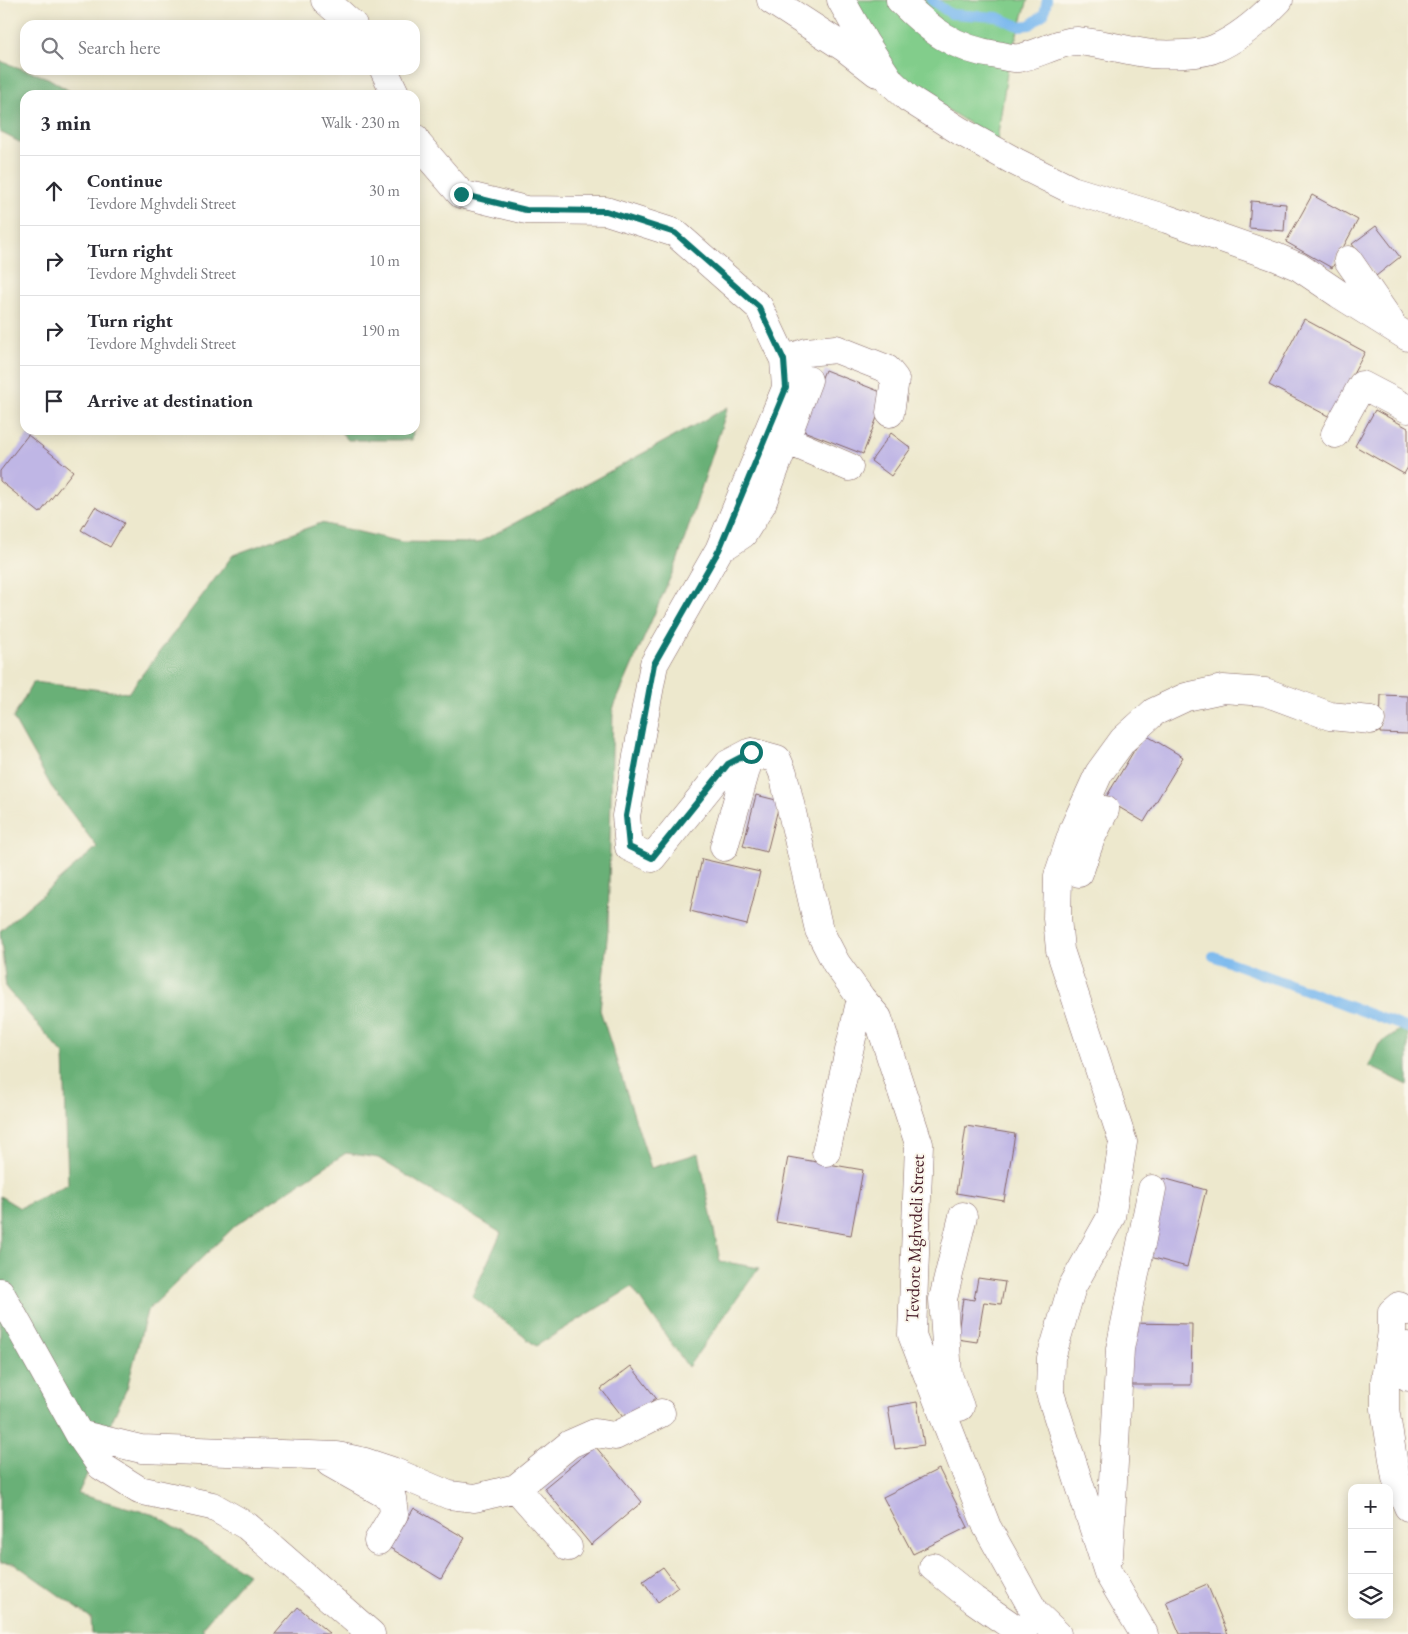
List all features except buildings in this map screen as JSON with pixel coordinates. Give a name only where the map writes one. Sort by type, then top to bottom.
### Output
[{"type":"street","points":[[325,0],[348,20]]},
{"type":"street","points":[[772,0],[845,48],[891,82],[908,98],[960,131],[1016,162],[1072,190],[1184,224],[1276,257],[1299,268],[1402,333]]},
{"type":"street","points":[[841,0],[865,43],[891,82]]},
{"type":"street","points":[[900,0],[921,21],[942,36],[976,52],[1018,58],[1075,41],[1109,45],[1152,54],[1185,54],[1215,49],[1245,32],[1279,0]]},
{"type":"street","points":[[386,75],[394,90]]},
{"type":"street","points":[[420,146],[461,194],[526,210],[606,211],[675,233],[759,307],[784,360],[786,388],[719,550],[654,664],[626,816],[629,847],[652,858],[728,764],[751,752]]},
{"type":"street","points":[[1348,260],[1402,333]]},
{"type":"street","points":[[784,360],[807,352],[836,349],[886,369],[894,379],[890,413]]},
{"type":"street","points":[[719,550],[743,534],[762,504],[808,380]]},
{"type":"street","points":[[1335,434],[1362,385],[1408,409]]},
{"type":"street","points":[[786,440],[849,467]]},
{"type":"street","points":[[1144,1634],[1108,1573],[1050,1393],[1051,1358],[1072,1287],[1111,1217],[1123,1142],[1060,950],[1057,918],[1058,876],[1074,828],[1099,773],[1123,740],[1154,712],[1186,696],[1223,689],[1265,692],[1330,716],[1371,720]]},
{"type":"street","points":[[724,847],[751,752]]},
{"type":"street","name":"Tevdore Mghvdeli Street","points":[[751,752],[777,759],[784,774],[819,930],[836,963],[878,1018],[919,1144],[912,1335],[987,1527],[1035,1613],[1056,1634]]},
{"type":"street","points":[[1060,950],[1076,882],[1091,838],[1105,810]]},
{"type":"street","points":[[826,1152],[861,998]]},
{"type":"street","points":[[1108,1573],[1120,1349],[1152,1189]]},
{"type":"street","points":[[963,1216],[943,1299],[948,1375],[994,1493],[987,1527]]},
{"type":"street","points":[[0,1292],[79,1434],[101,1466],[139,1490],[212,1506],[247,1526],[371,1634]]},
{"type":"street","points":[[1408,1310],[1399,1306],[1392,1312],[1392,1331],[1385,1380],[1385,1409],[1396,1478],[1408,1506]]},
{"type":"street","points":[[79,1434],[140,1449],[337,1456],[365,1462],[392,1471],[449,1495],[475,1498],[516,1488],[570,1444],[595,1434],[615,1436],[661,1413]]},
{"type":"street","points":[[317,1456],[392,1498],[394,1514],[378,1541]]},
{"type":"street","points":[[516,1488],[568,1547]]},
{"type":"street","points":[[933,1567],[974,1600],[1023,1634]]},
{"type":"green space","points":[[845,0],[1028,0],[1009,59],[997,141],[872,62]]},
{"type":"green space","points":[[0,61],[20,68],[20,75],[40,75],[68,90],[20,90],[20,142],[0,132]]},
{"type":"green space","points":[[728,407],[677,562],[613,709],[608,929],[600,1010],[651,1168],[699,1153],[720,1261],[759,1268],[688,1367],[632,1287],[536,1346],[472,1296],[501,1233],[378,1158],[346,1153],[236,1225],[147,1311],[127,1388],[78,1494],[155,1515],[248,1574],[203,1626],[203,1634],[92,1634],[91,1618],[14,1563],[0,1562],[0,1196],[20,1208],[68,1184],[64,1055],[6,988],[0,931],[97,847],[51,786],[13,718],[33,682],[128,693],[233,555],[321,523],[402,542],[478,543]]},
{"type":"green space","points":[[344,435],[412,435],[412,440],[348,440]]},
{"type":"green space","points":[[1408,1024],[1408,1085],[1369,1066],[1379,1044]]},
{"type":"waterway","points":[[931,0],[951,14],[997,17],[1019,26],[1030,25],[1044,14],[1047,0]]},
{"type":"waterway","points":[[1213,956],[1408,1028]]},
{"type":"route","points":[[461,194],[526,210],[606,211],[675,233],[759,307],[784,360],[786,388],[719,550],[654,664],[626,816],[629,847],[652,858],[728,764],[751,752]]}]
